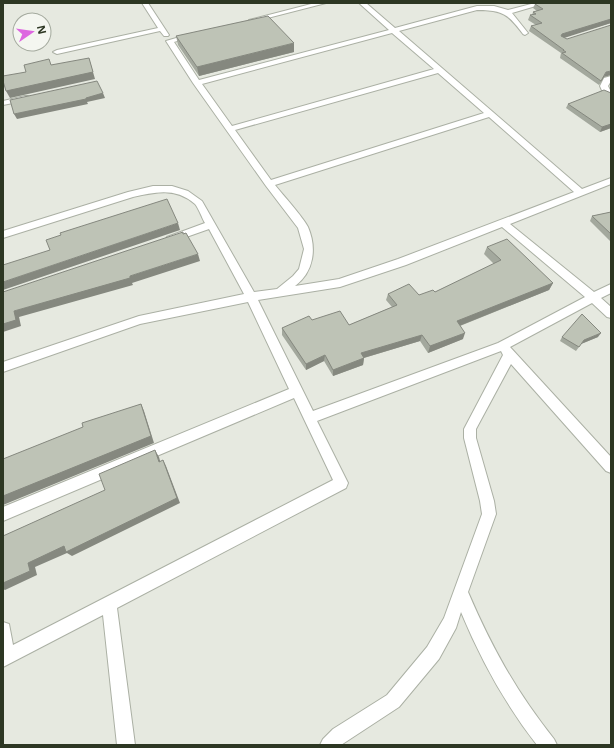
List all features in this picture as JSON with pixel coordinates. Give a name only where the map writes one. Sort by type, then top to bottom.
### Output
[{"type":"street","points":[[145,3],[230,129],[303,227],[309,249],[304,270],[297,279],[279,293]]},
{"type":"street","points":[[247,22],[323,3]]},
{"type":"street","points":[[362,3],[580,193]]},
{"type":"street","points":[[509,12],[543,3]]},
{"type":"street","points":[[197,82],[477,8],[493,7],[501,8],[509,12],[525,33]]},
{"type":"street","points":[[57,52],[162,29]]},
{"type":"street","points":[[170,41],[201,33]]},
{"type":"street","points":[[230,129],[440,70]]},
{"type":"street","points":[[611,78],[607,80],[604,86],[607,93],[611,96]]},
{"type":"street","points":[[3,103],[32,97]]},
{"type":"street","points":[[270,184],[490,114]]},
{"type":"street","points":[[3,367],[139,320],[251,297],[340,283],[504,224],[611,181]]},
{"type":"street","points":[[3,235],[132,194],[169,188],[185,193],[199,204],[251,297],[341,483],[5,658],[3,630]]},
{"type":"street","points":[[504,224],[592,296],[611,314]]},
{"type":"street","points":[[159,243],[211,225]]},
{"type":"street","points":[[310,418],[506,350],[592,296],[611,288]]},
{"type":"street","points":[[506,350],[611,467]]},
{"type":"street","points":[[329,745],[339,735],[385,707],[400,694],[433,653],[450,622],[489,514],[487,501],[470,438],[470,429],[506,350]]},
{"type":"street","points":[[3,514],[297,391]]},
{"type":"street","points":[[461,593],[494,667],[521,710],[548,745]]},
{"type":"street","points":[[109,604],[126,745]]},
{"type":"building","points":[[611,3],[611,19],[562,34],[561,36],[567,39],[611,25],[611,71],[606,72],[601,81],[562,53],[566,52],[531,26],[542,23],[530,15],[536,14],[533,12],[543,9],[535,4]]},
{"type":"building","points":[[268,16],[294,43],[197,67],[176,36]]},
{"type":"building","points":[[89,58],[93,72],[6,91],[3,76],[26,72],[24,65],[49,59],[51,65]]},
{"type":"building","points":[[97,81],[103,93],[86,99],[14,114],[10,100]]},
{"type":"building","points":[[604,90],[611,93],[611,124],[602,127],[568,104]]},
{"type":"building","points":[[167,199],[178,223],[3,282],[3,265],[50,250],[46,240],[61,235],[60,233]]},
{"type":"building","points":[[611,212],[611,234],[592,216]]},
{"type":"building","points":[[183,232],[183,234],[186,233],[198,254],[130,276],[130,278],[14,311],[16,320],[3,324],[3,292]]},
{"type":"building","points":[[507,239],[553,283],[457,321],[465,333],[430,346],[422,335],[361,353],[364,358],[333,370],[325,355],[306,364],[282,328],[309,316],[312,320],[340,311],[349,325],[397,305],[388,294],[409,284],[419,295],[433,290],[435,292],[501,260],[487,247]]},
{"type":"building","points":[[582,314],[601,333],[584,340],[579,347],[562,337]]},
{"type":"building","points":[[141,404],[151,436],[3,496],[3,459],[83,427],[82,423]]},
{"type":"building","points":[[155,450],[159,462],[163,460],[177,498],[66,552],[64,546],[28,563],[30,571],[3,583],[3,536],[105,490],[99,474]]}]
